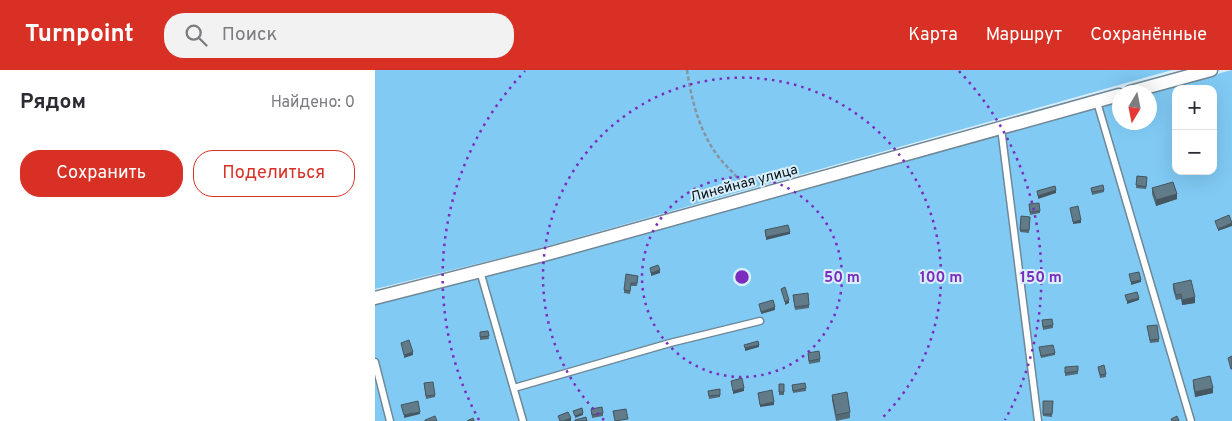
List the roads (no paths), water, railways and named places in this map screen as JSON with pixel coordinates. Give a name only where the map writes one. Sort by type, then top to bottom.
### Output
[{"type":"street","points":[[1156,85],[1211,70]]},
{"type":"street","name":"Линейная улица","points":[[375,298],[750,198],[1112,97]]},
{"type":"lane","points":[[1097,102],[1191,421]]},
{"type":"lane","points":[[1001,128],[1038,421]]},
{"type":"lane","points":[[479,270],[523,421]]},
{"type":"lane","points":[[514,388],[670,343],[760,322]]},
{"type":"lane","points":[[375,362],[390,421]]}]
